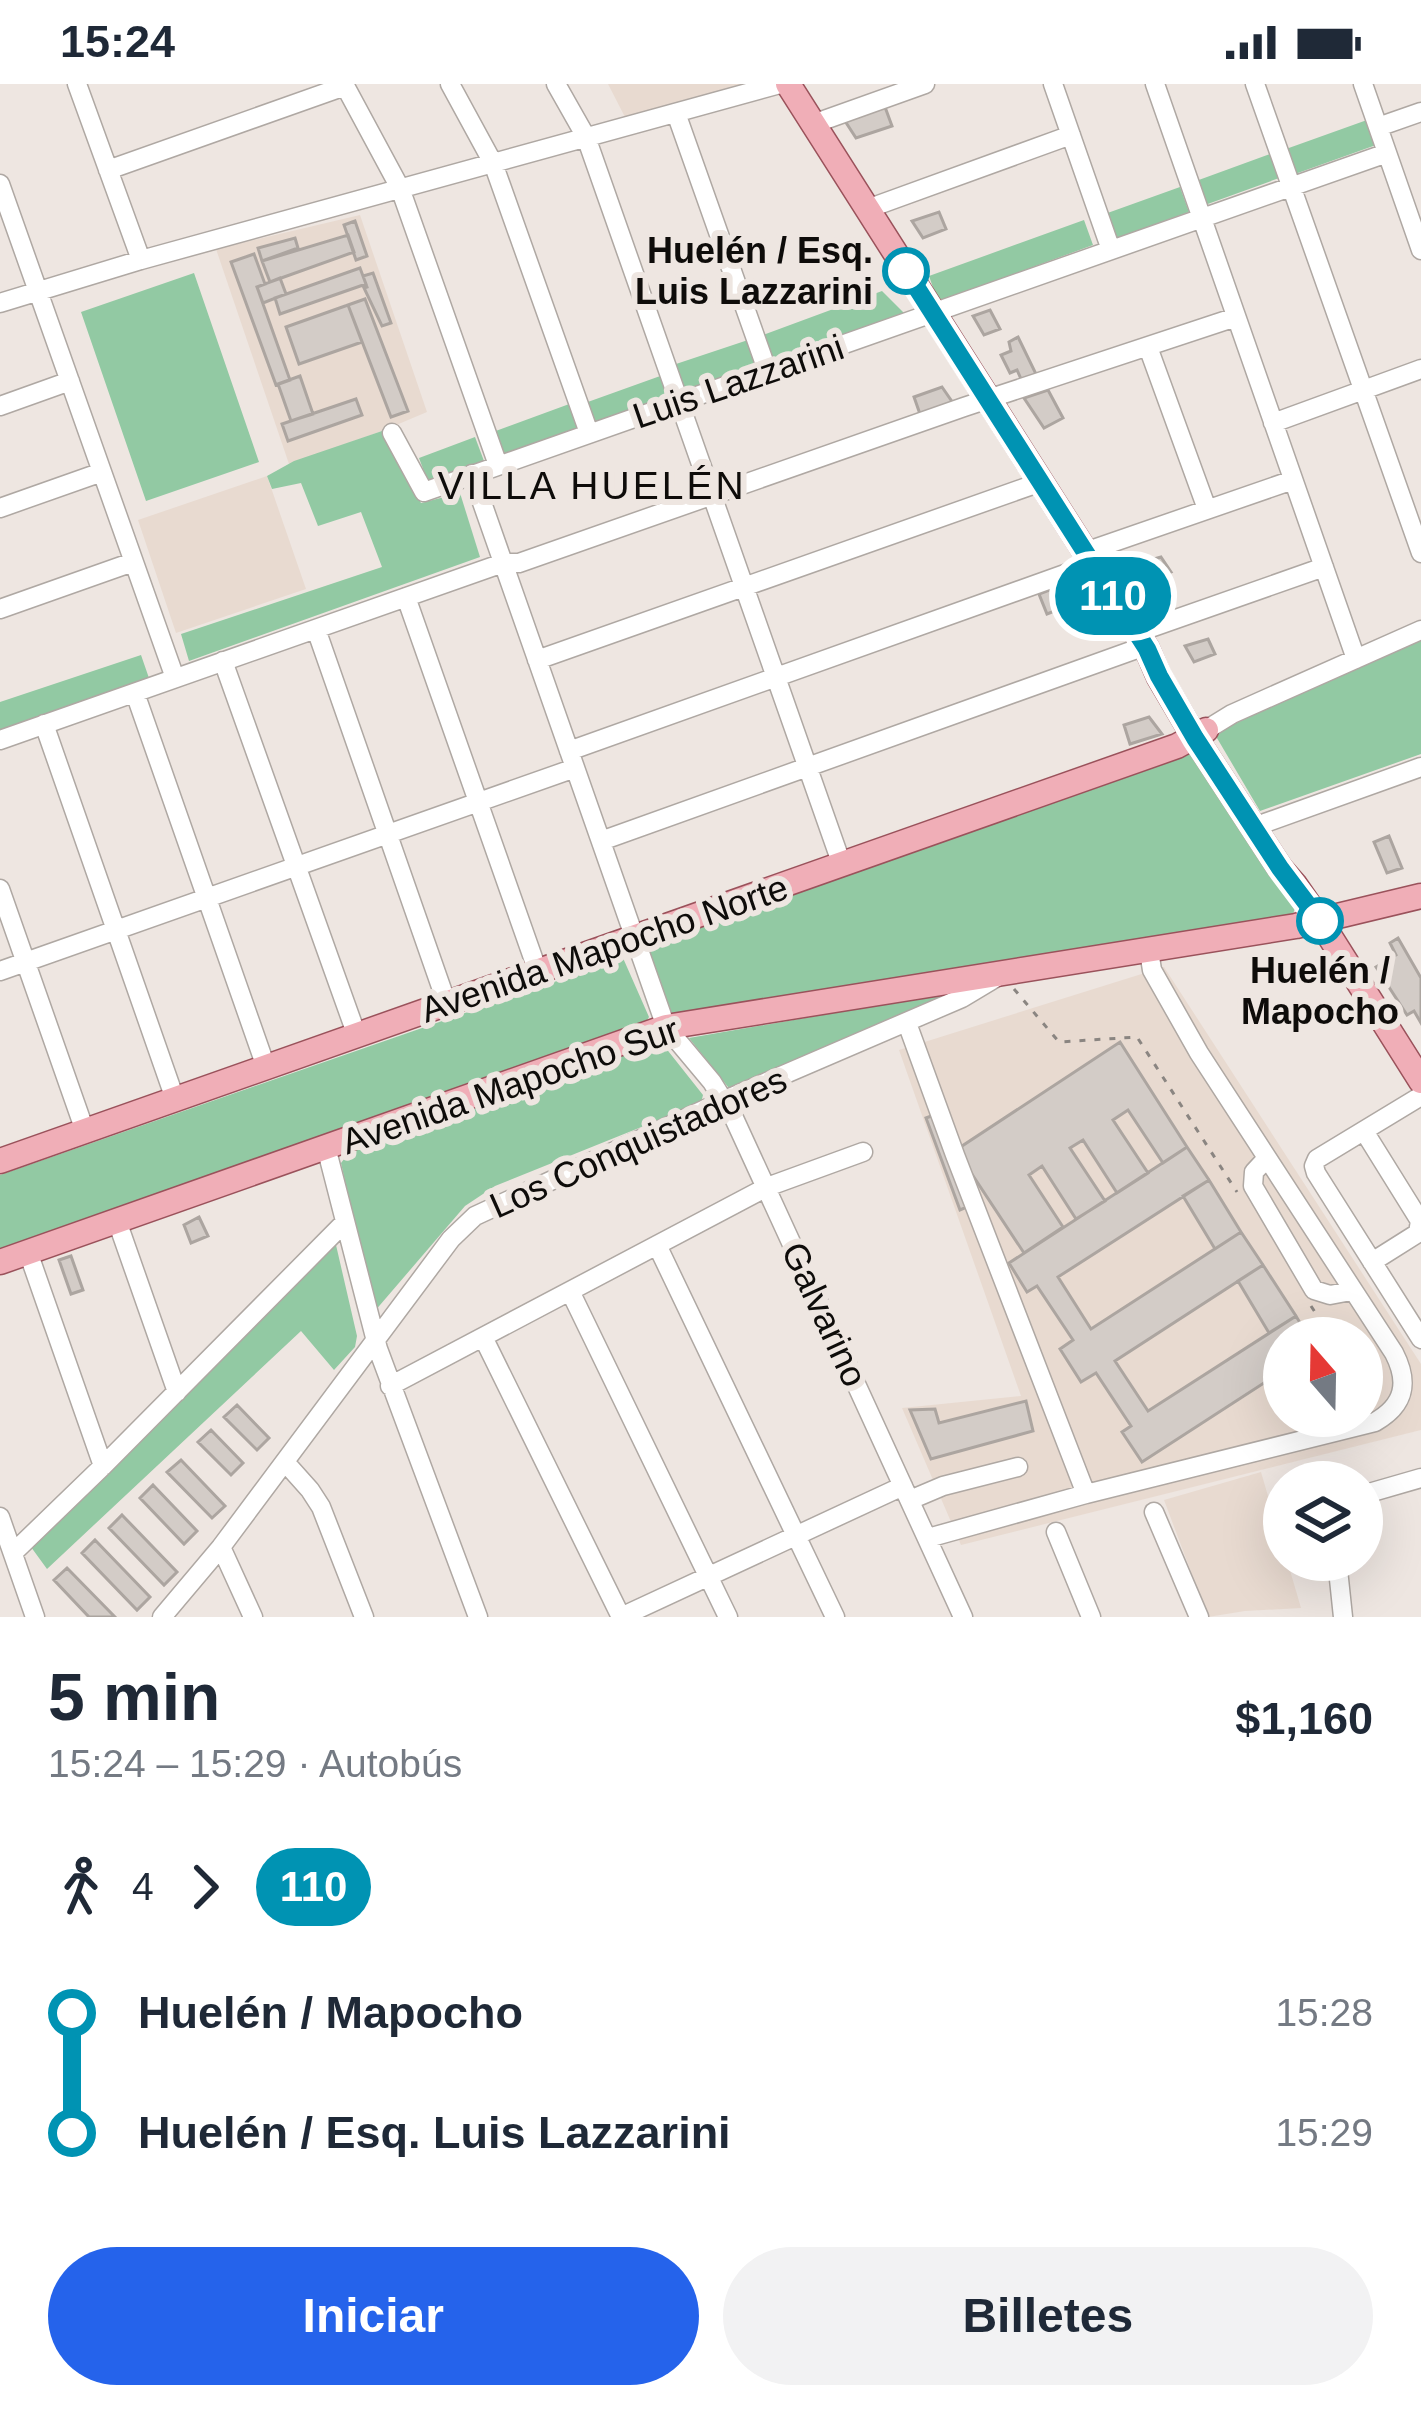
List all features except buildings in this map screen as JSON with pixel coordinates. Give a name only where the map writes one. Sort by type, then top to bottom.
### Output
[{"type":"main road","points":[[784,84],[1143,642],[1159,676],[1264,823],[1295,885]]},
{"type":"main road","points":[[1201,734],[1280,868],[1320,921],[1421,1081]]},
{"type":"main road","name":"Avenida Mapocho Norte","points":[[0,1161],[1201,734]]},
{"type":"main road","name":"Avenida Mapocho Sur","points":[[0,1262],[666,1027],[1320,921],[1421,896]]},
{"type":"street","points":[[77,84],[141,260]]},
{"type":"street","points":[[450,84],[493,163],[589,433]]},
{"type":"street","points":[[556,84],[586,137],[842,865]]},
{"type":"street","points":[[0,303],[784,84]]},
{"type":"street","points":[[813,124],[925,84]]},
{"type":"street","points":[[1053,84],[1111,250]]},
{"type":"street","points":[[1154,84],[1356,659]]},
{"type":"street","points":[[1256,84],[1421,553]]},
{"type":"street","points":[[1363,84],[1415,214],[1421,250]]},
{"type":"street","points":[[108,170],[344,85],[400,188],[498,465]]},
{"type":"street","points":[[1378,128],[1421,112]]},
{"type":"street","points":[[676,113],[767,370]]},
{"type":"street","points":[[867,209],[1071,135]]},
{"type":"street","name":"Luis Lazzarini","points":[[392,433],[424,492],[1387,153]]},
{"type":"street","points":[[2,195],[175,678]]},
{"type":"street","points":[[0,740],[503,562],[519,562],[1236,317]]},
{"type":"street","points":[[1148,347],[1207,509]]},
{"type":"street","points":[[1274,423],[1421,369]]},
{"type":"street","points":[[0,406],[70,381]]},
{"type":"street","points":[[0,508],[101,472]]},
{"type":"street","name":"Galvarino","points":[[472,474],[666,1027],[725,1100],[963,1616]]},
{"type":"street","points":[[0,971],[478,802],[776,678],[1207,509],[1293,480]]},
{"type":"street","points":[[537,660],[1041,482]]},
{"type":"street","points":[[0,609],[134,562]]},
{"type":"street","points":[[601,841],[1143,642],[1324,567]]},
{"type":"street","points":[[406,597],[538,972]]},
{"type":"street","points":[[316,628],[447,1004]]},
{"type":"street","points":[[1201,734],[1224,718],[1421,630]]},
{"type":"street","points":[[224,661],[357,1036]]},
{"type":"street","points":[[134,692],[266,1067]]},
{"type":"street","points":[[44,724],[175,1099]]},
{"type":"street","points":[[1264,823],[1421,767]]},
{"type":"street","points":[[0,889],[86,1131]]},
{"type":"street","points":[[928,1538],[1357,1427],[1384,1417],[1402,1394],[1403,1374],[1394,1353],[1267,1158],[1239,1125],[1152,970],[1149,950]]},
{"type":"street","name":"Los Conquistadores","points":[[162,1617],[451,1239],[475,1216],[725,1100],[962,998],[1001,974]]},
{"type":"street","points":[[907,1023],[1086,1494]]},
{"type":"street","points":[[1421,1096],[1314,1166],[1421,1340]]},
{"type":"street","points":[[1364,1131],[1421,1228],[1372,1262]]},
{"type":"street","points":[[326,1147],[375,1340],[478,1617]]},
{"type":"street","points":[[390,1386],[766,1187],[863,1152]]},
{"type":"street","points":[[1267,1158],[1254,1172],[1253,1186],[1314,1290],[1330,1295],[1352,1291]]},
{"type":"street","points":[[117,1221],[177,1392]]},
{"type":"street","points":[[35,1617],[5,1536],[103,1466],[345,1222]]},
{"type":"street","points":[[657,1245],[836,1617]]},
{"type":"street","points":[[28,1252],[103,1466]]},
{"type":"street","points":[[570,1292],[728,1617]]},
{"type":"street","points":[[483,1337],[621,1617],[798,1536],[907,1493],[1018,1467]]},
{"type":"street","points":[[285,1462],[321,1507],[364,1617]]},
{"type":"street","points":[[1383,1489],[1421,1478]]},
{"type":"street","points":[[1154,1512],[1199,1617]]},
{"type":"street","points":[[1056,1532],[1091,1617]]},
{"type":"street","points":[[220,1547],[253,1617]]},
{"type":"street","points":[[1339,1581],[1343,1617]]},
{"type":"path","points":[[1001,974],[1059,1042],[1137,1037],[1236,1190]]},
{"type":"path","points":[[1214,1177],[1223,1171]]},
{"type":"path","points":[[1307,1300],[1318,1317]]},
{"type":"shaded area","points":[[608,84],[748,84],[626,119]]},
{"type":"shaded area","points":[[360,215],[427,412],[289,464],[216,249]]},
{"type":"shaded area","points":[[267,476],[306,589],[176,633],[138,520]]},
{"type":"shaded area","points":[[1164,967],[1421,1364],[1421,1430],[1297,1461],[1263,1461],[1263,1470],[961,1545],[902,1408],[1021,1396],[899,1050]]},
{"type":"shaded area","points":[[1261,1472],[1263,1581],[1293,1581],[1301,1608],[1208,1617],[1164,1500]]},
{"type":"green space","points":[[1367,120],[1376,145],[1295,174],[1286,149]]},
{"type":"green space","points":[[1273,153],[1282,177],[1205,205],[1196,181]]},
{"type":"green space","points":[[1180,187],[1189,212],[1111,240],[1102,215]]},
{"type":"green space","points":[[1084,220],[1093,245],[938,302],[929,276]]},
{"type":"green space","points":[[194,273],[259,462],[146,501],[81,312]]},
{"type":"green space","points":[[882,291],[904,313],[772,361],[763,335]]},
{"type":"green space","points":[[748,340],[757,367],[685,391],[676,364]]},
{"type":"green space","points":[[663,375],[671,398],[593,426],[585,403]]},
{"type":"green space","points":[[572,403],[581,428],[501,457],[493,432]]},
{"type":"green space","points":[[382,431],[421,503],[460,493],[480,557],[189,661],[181,634],[382,567],[361,512],[318,526],[301,483],[272,489],[267,476],[294,461]]},
{"type":"green space","points":[[475,437],[484,461],[428,482],[419,458]]},
{"type":"green space","points":[[1421,639],[1421,754],[1260,811],[1214,733]]},
{"type":"green space","points":[[141,655],[150,681],[0,731],[0,702]]},
{"type":"green space","points":[[1182,751],[1194,753],[1296,906],[1292,916],[669,1016],[647,945]]},
{"type":"green space","points":[[623,958],[649,1017],[642,1029],[0,1251],[0,1175]]},
{"type":"green space","points":[[955,992],[732,1092],[689,1038]]},
{"type":"green space","points":[[651,1044],[665,1047],[703,1095],[701,1103],[495,1186],[465,1206],[374,1312],[341,1163],[351,1150]]},
{"type":"green space","points":[[336,1245],[357,1336],[355,1347],[334,1370],[301,1331],[47,1569],[31,1547]]},
{"type":"bus line","name":"110","points":[[906,271],[1147,649],[1195,738],[1320,921]]},
{"type":"place","name":"Huelén / Esq. Luis Lazzarini","points":[[906,271]]},
{"type":"place","name":"Huelén / Mapocho","points":[[1320,921]]},
{"type":"district","name":"VILLA HUELÉN","points":[[592,485]]}]
